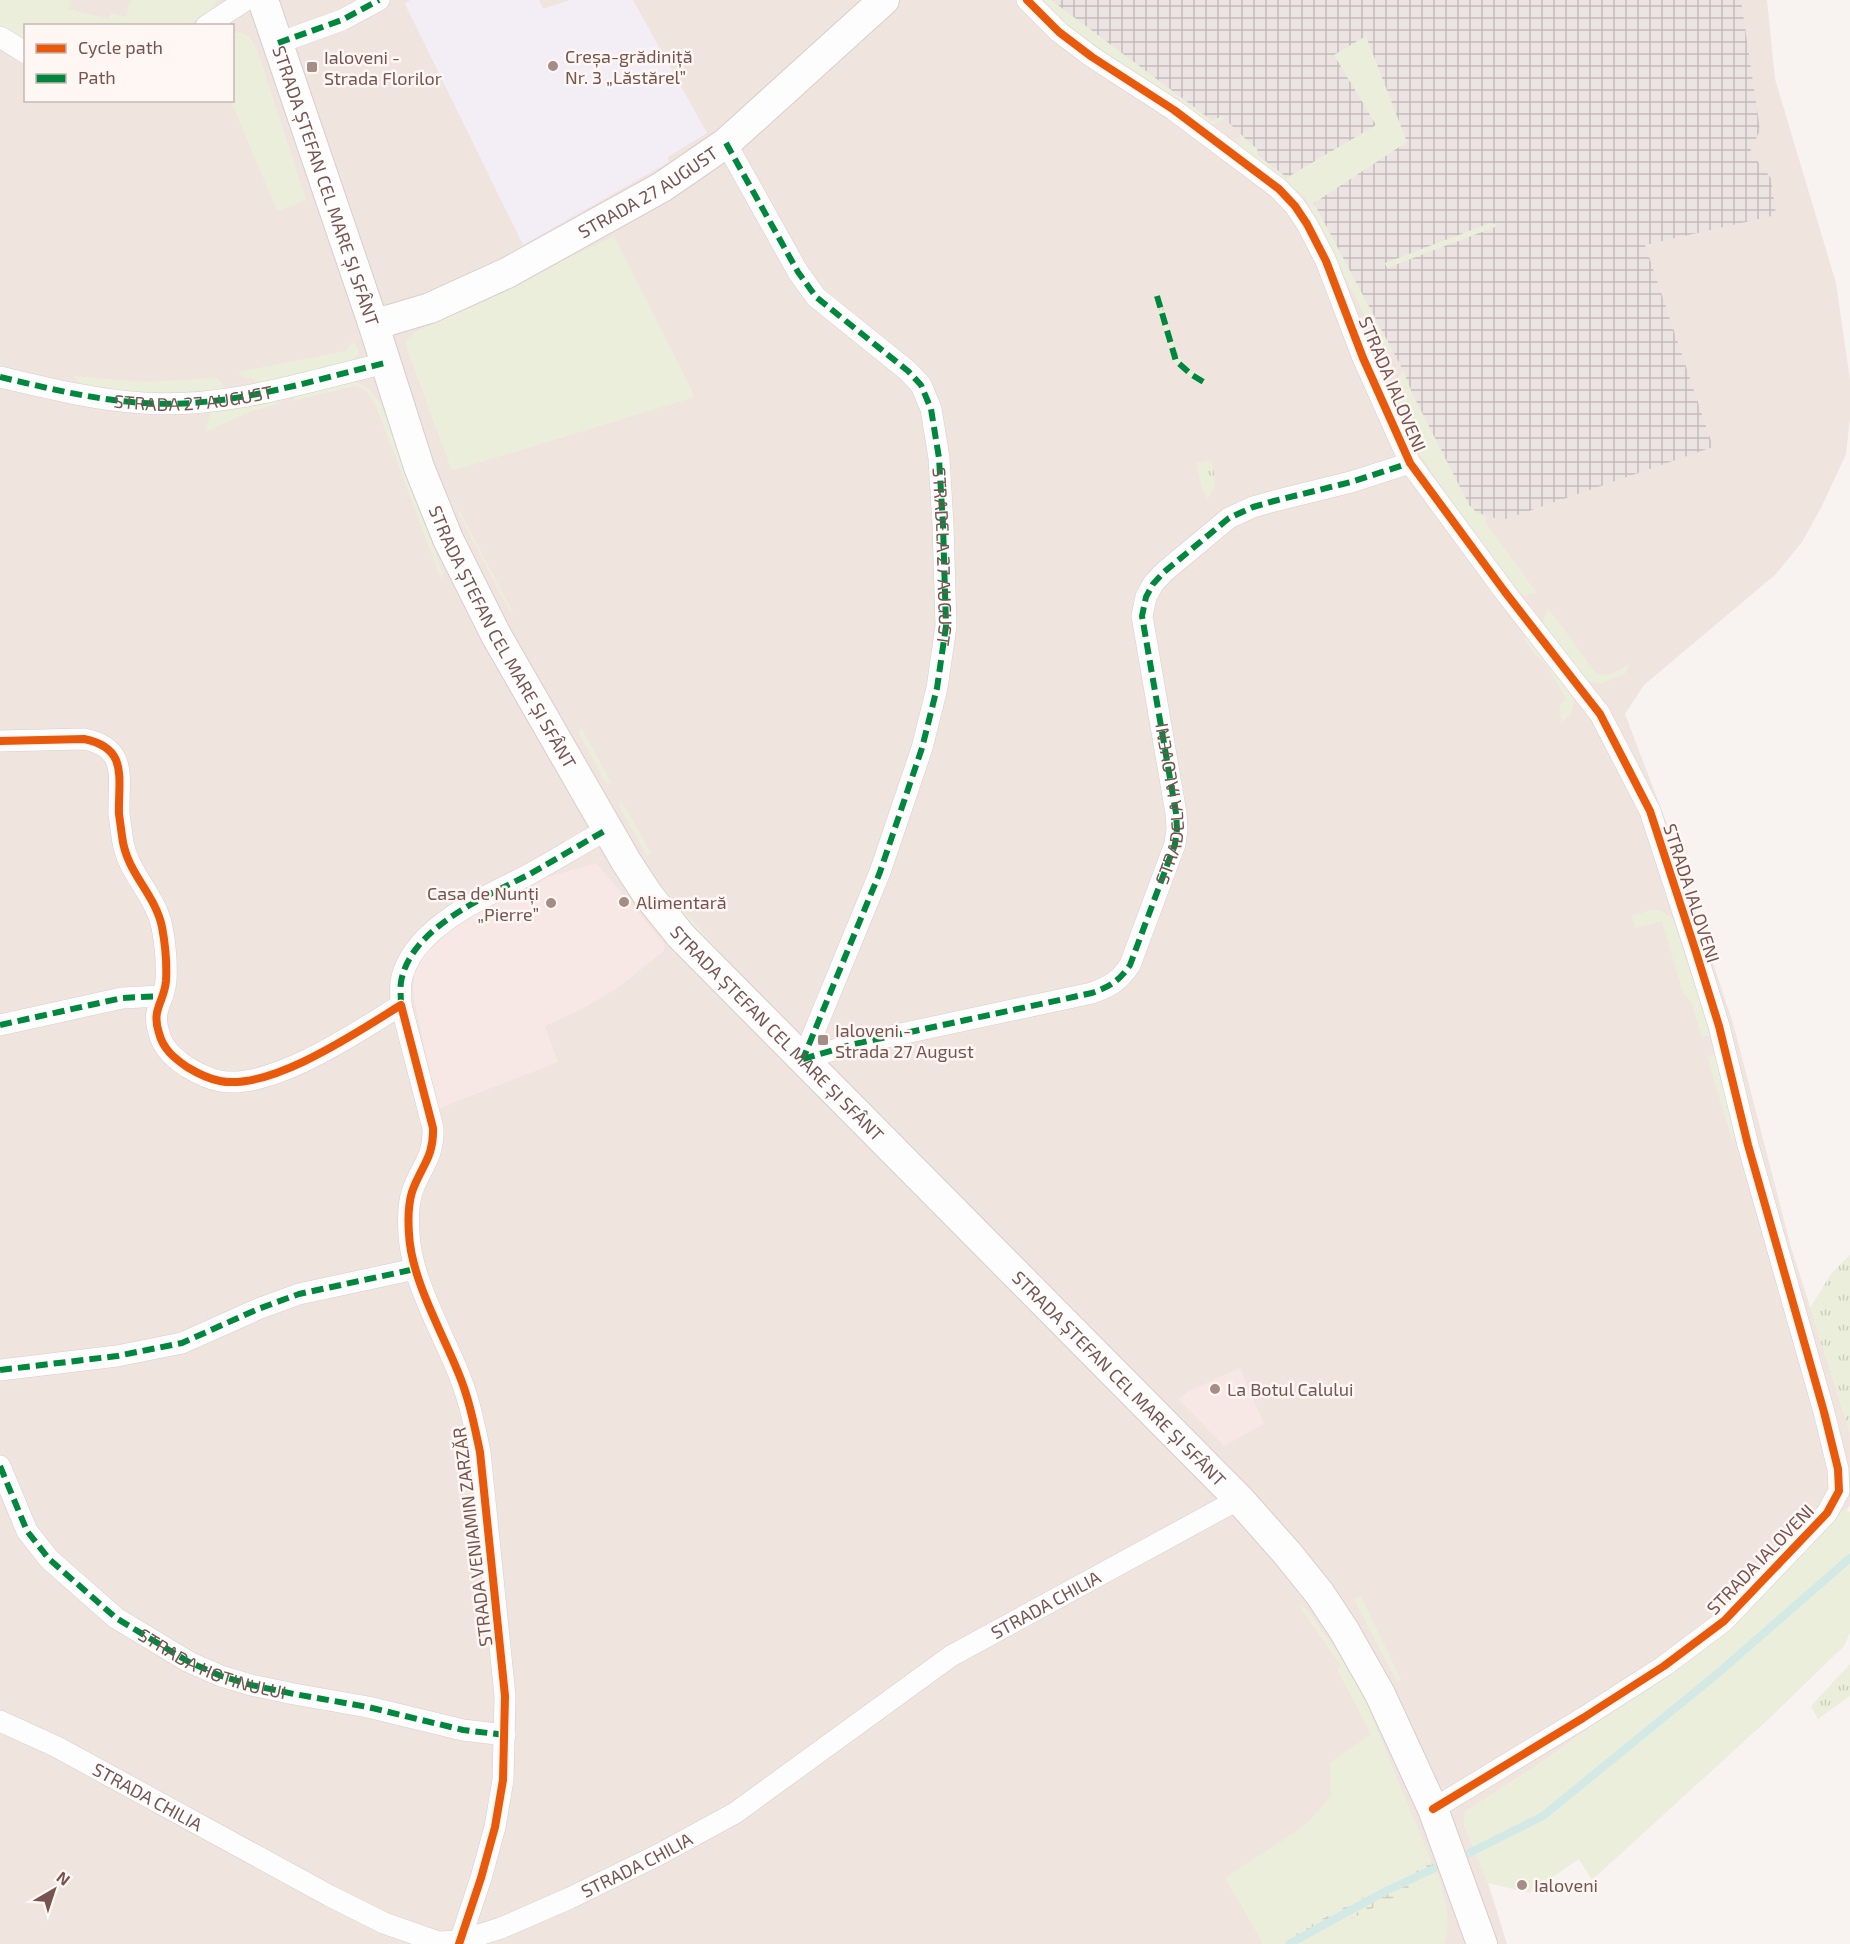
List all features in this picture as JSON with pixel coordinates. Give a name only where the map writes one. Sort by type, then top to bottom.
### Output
[{"type":"main road","name":"STRADA ȘTEFAN CEL MARE ȘI SFÂNT","points":[[263,0],[373,323],[419,467],[448,539],[496,635],[627,863],[681,936],[1239,1499],[1287,1552],[1320,1594],[1345,1632],[1380,1694],[1437,1821],[1482,1944]]},
{"type":"main road","name":"STRADA 27 AUGUST","points":[[373,323],[430,308],[507,273],[662,187],[726,143],[884,0]]},
{"type":"street","points":[[209,24],[246,0]]},
{"type":"street","points":[[278,43],[342,20],[379,0]]},
{"type":"street","name":"STRADA IALOVENI","points":[[1027,0],[1059,32],[1092,57],[1174,110],[1279,189],[1295,206],[1326,261],[1363,358],[1410,463],[1505,592],[1600,714],[1650,811],[1719,1026],[1748,1145],[1838,1469],[1839,1491],[1827,1513],[1724,1621],[1664,1666],[1583,1718],[1437,1821]]},
{"type":"street","points":[[0,37],[24,52]]},
{"type":"street","name":"STRADELA 27 AUGUST","points":[[726,143],[798,272],[816,297],[908,371],[921,385],[931,409],[939,458],[946,626],[937,688],[922,748],[884,861],[803,1059]]},
{"type":"street","name":"STRADA 27 AUGUST","points":[[0,377],[94,398],[145,403],[199,402],[244,396],[385,363]]},
{"type":"street","name":"STRADELA IALOVENI","points":[[803,1059],[854,1044],[1092,993],[1107,988],[1120,978],[1133,956],[1175,844],[1178,829],[1143,616],[1146,597],[1153,584],[1164,572],[1229,518],[1253,507],[1351,482],[1410,463]]},
{"type":"street","points":[[0,741],[84,739],[97,741],[114,755],[121,777],[119,814],[122,842],[129,862],[157,911],[162,927],[166,981],[155,1016],[165,1048],[176,1060],[197,1073],[220,1082],[243,1082],[266,1077],[349,1038],[401,1005]]},
{"type":"street","name":"STRADA VENIAMIN ZARZĂR","points":[[460,1943],[482,1878],[495,1827],[503,1780],[505,1696],[480,1452],[467,1394],[415,1269],[409,1235],[409,1205],[413,1191],[430,1157],[433,1128],[401,1005],[401,982],[408,962],[428,935],[467,905],[528,875],[608,829]]},
{"type":"street","points":[[0,1025],[122,999],[162,996]]},
{"type":"street","points":[[0,1370],[117,1356],[182,1343],[258,1309],[299,1294],[415,1269]]},
{"type":"street","name":"STRADA HOTINULUI","points":[[0,1466],[27,1531],[49,1559],[116,1618],[189,1662],[221,1677],[251,1685],[368,1707],[462,1730],[504,1735]]},
{"type":"street","name":"STRADA CHILIA","points":[[0,1721],[57,1747],[330,1896],[384,1923],[438,1942],[460,1943],[570,1898],[658,1855],[735,1813],[951,1656],[1239,1499]]},
{"type":"shaded area","points":[[0,0],[1767,0],[1775,79],[1836,283],[1850,380],[1850,418],[1846,454],[1802,542],[1776,574],[1644,685],[1625,714],[1667,824],[1733,1023],[1791,1247],[1850,1433],[1850,1506],[1729,1629],[1539,1764],[1465,1812],[1464,1824],[1488,1883],[1507,1944],[0,1944]]},
{"type":"shaded area","name":"Creșa-grădiniță Nr. 3 „Lăstărel”","points":[[410,0],[539,0],[543,9],[570,0],[633,0],[707,133],[668,157],[669,162],[523,245],[405,4]]},
{"type":"shaded area","points":[[1051,0],[1741,0],[1760,130],[1750,152],[1771,178],[1776,215],[1645,245],[1713,447],[1503,520],[1476,512],[1469,505],[1412,393],[1403,370],[1309,194],[1259,156],[1256,149],[1222,116],[1213,121]]},
{"type":"shaded area","points":[[596,863],[664,943],[664,951],[619,987],[582,1009],[545,1026],[558,1062],[438,1109],[414,1000],[414,974],[426,953],[461,922],[514,892],[544,878]]},
{"type":"shaded area","points":[[1240,1368],[1264,1424],[1224,1446],[1178,1399],[1189,1391]]},
{"type":"green space","points":[[0,0],[71,0],[69,9],[109,19],[111,13],[126,17],[131,0],[217,0],[212,9],[190,24],[24,24],[24,42],[0,27]]},
{"type":"green space","points":[[1036,0],[1051,0],[1212,121],[1222,116],[1225,119],[1213,125],[1062,26]]},
{"type":"green space","points":[[238,32],[248,37],[258,52],[306,200],[277,211],[231,102],[234,102],[234,34]]},
{"type":"green space","points":[[1366,36],[1407,142],[1314,203],[1393,352],[1383,352],[1304,196],[1238,146],[1240,134],[1257,149],[1259,156],[1286,178],[1376,125],[1334,55]]},
{"type":"green space","points":[[1490,223],[1497,224],[1495,227],[1387,268],[1385,263]]},
{"type":"green space","points":[[614,236],[695,397],[452,471],[406,346],[407,340],[414,333]]},
{"type":"green space","points":[[1162,303],[1179,356],[1193,371],[1203,375],[1192,379],[1174,362],[1156,306]]},
{"type":"green space","points":[[352,341],[359,350],[357,356],[350,362],[264,383],[238,372],[346,351]]},
{"type":"green space","points":[[1403,370],[1412,393],[1469,505],[1476,512],[1486,516],[1486,524],[1537,593],[1517,596],[1418,452],[1391,395]]},
{"type":"green space","points":[[73,376],[145,382],[218,378],[227,391],[156,396],[85,390]]},
{"type":"green space","points":[[350,380],[368,389],[381,404],[443,573],[441,579],[376,406],[366,390],[355,386],[293,401],[296,392]]},
{"type":"green space","points":[[275,398],[280,404],[252,411],[205,432],[211,410]]},
{"type":"green space","points":[[1211,460],[1215,484],[1207,499],[1196,463]]},
{"type":"green space","points":[[460,511],[513,613],[510,612],[458,513]]},
{"type":"green space","points":[[1548,608],[1597,674],[1610,674],[1629,664],[1626,673],[1601,684],[1584,681],[1542,626]]},
{"type":"green space","points":[[1529,637],[1571,690],[1574,701],[1571,714],[1561,723],[1560,704],[1566,699],[1547,665],[1523,638]]},
{"type":"green space","points":[[581,727],[612,784],[605,782],[579,733]]},
{"type":"green space","points":[[621,800],[651,853],[647,856],[619,806]]},
{"type":"green space","points":[[660,884],[721,953],[708,947],[657,887]]},
{"type":"green space","points":[[1659,910],[1673,918],[1710,1035],[1702,1038],[1691,1001],[1683,993],[1662,921],[1635,928],[1632,916]]},
{"type":"green space","points":[[1715,1054],[1736,1135],[1732,1141],[1707,1056]]},
{"type":"green space","points":[[1850,1255],[1850,1433],[1810,1308],[1831,1274]]},
{"type":"green space","points":[[1845,1509],[1850,1512],[1850,1633],[1844,1646],[1774,1714],[1592,1880],[1579,1859],[1529,1893],[1488,1883],[1464,1824],[1465,1812],[1539,1764],[1729,1629]]},
{"type":"green space","points":[[1361,1596],[1401,1680],[1397,1682],[1354,1599]]},
{"type":"green space","points":[[1299,1606],[1306,1608],[1346,1665],[1365,1699],[1431,1861],[1275,1944],[1263,1944],[1225,1878],[1304,1826],[1331,1797],[1330,1763],[1371,1734],[1337,1669],[1341,1666]]},
{"type":"green space","points":[[1850,1664],[1850,1696],[1818,1719],[1811,1706]]},
{"type":"green space","points":[[1431,1861],[1438,1875],[1302,1944],[1275,1944]]},
{"type":"green space","points":[[1438,1875],[1447,1918],[1444,1944],[1302,1944]]},
{"type":"waterway","points":[[1457,1859],[1543,1816],[1717,1674],[1850,1558]]},
{"type":"waterway","points":[[1289,1944],[1386,1891],[1446,1863]]},
{"type":"marked path","points":[[278,43],[342,20],[379,0]]},
{"type":"marked path","points":[[726,143],[798,272],[816,297],[908,371],[921,385],[931,409],[939,458],[946,626],[937,688],[922,748],[880,872],[803,1059]]},
{"type":"marked path","points":[[1157,296],[1176,361],[1207,384]]},
{"type":"marked path","points":[[0,377],[107,399],[174,404],[235,398],[295,386],[385,363]]},
{"type":"marked path","points":[[803,1059],[854,1044],[1092,993],[1118,979],[1130,965],[1175,844],[1177,829],[1142,616],[1146,597],[1153,584],[1164,572],[1229,518],[1253,507],[1351,482],[1410,463]]},
{"type":"marked path","points":[[401,1005],[401,982],[407,963],[434,930],[471,904],[528,875],[608,829]]},
{"type":"marked path","points":[[0,1025],[122,998],[162,996]]},
{"type":"marked path","points":[[0,1370],[117,1356],[182,1343],[258,1309],[299,1294],[415,1269]]},
{"type":"marked path","points":[[0,1466],[27,1531],[49,1559],[116,1618],[189,1662],[221,1676],[251,1685],[368,1707],[463,1730],[505,1735]]},
{"type":"cycle path","points":[[1027,0],[1059,32],[1092,57],[1174,110],[1279,189],[1295,206],[1326,261],[1363,358],[1410,463],[1505,592],[1600,714],[1650,811],[1695,949],[1719,1026],[1748,1145],[1838,1469],[1839,1491],[1827,1513],[1724,1621],[1664,1666],[1433,1809]]},
{"type":"cycle path","points":[[0,741],[84,739],[98,743],[115,757],[119,777],[119,814],[125,849],[158,915],[163,933],[166,981],[157,1012],[157,1025],[166,1048],[173,1057],[187,1067],[203,1076],[220,1081],[241,1082],[264,1077],[289,1068],[339,1043],[401,1005],[433,1128],[429,1155],[412,1192],[410,1202],[408,1223],[411,1251],[421,1286],[465,1392],[480,1452],[505,1696],[503,1780],[495,1827],[459,1944]]},
{"type":"place","name":"Creșa-grădiniță Nr. 3 „Lăstărel”","points":[[553,66]]},
{"type":"place","name":"Ialoveni - Strada Florilor","points":[[312,67]]},
{"type":"place","name":"Alimentară","points":[[624,902]]},
{"type":"place","name":"Casa de Nunți „Pierre”","points":[[551,903]]},
{"type":"place","name":"Ialoveni - Strada 27 August","points":[[823,1040]]},
{"type":"place","name":"La Botul Calului","points":[[1215,1389]]},
{"type":"place","name":"Ialoveni","points":[[1522,1885]]}]
